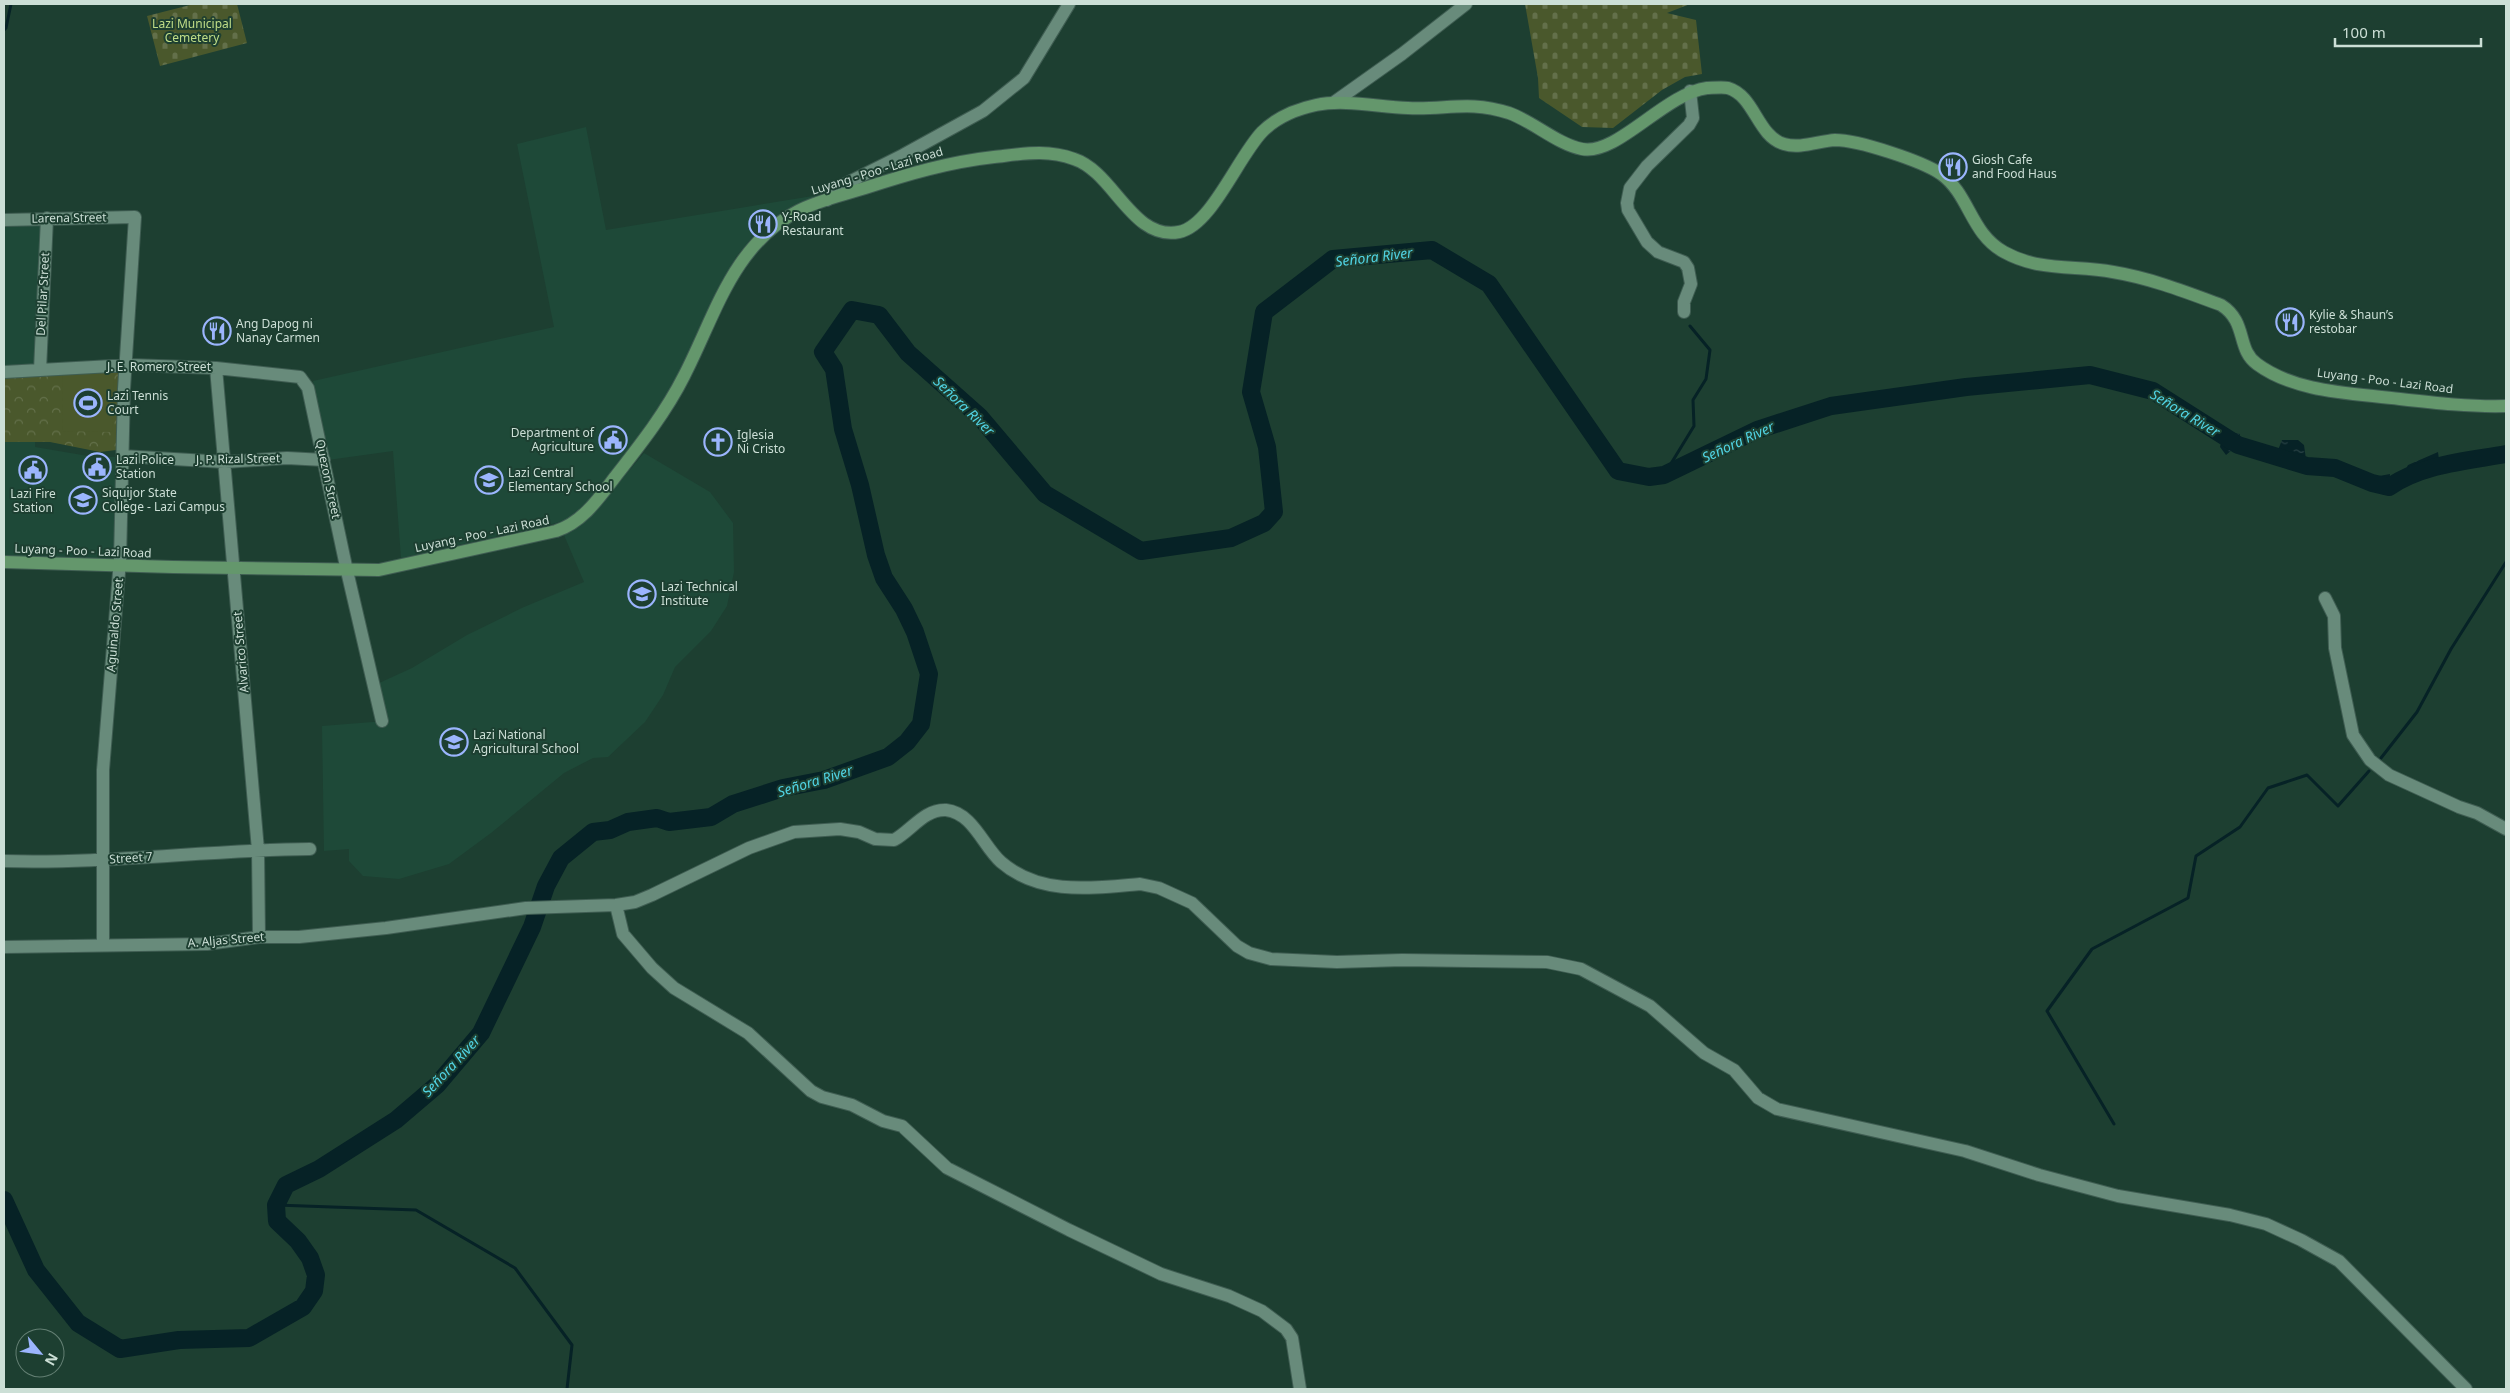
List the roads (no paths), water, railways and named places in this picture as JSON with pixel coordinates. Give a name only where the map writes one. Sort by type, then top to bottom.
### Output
[{"type":"main road","name":"Luyang - Poo - Lazi Road","points":[[4,562],[346,571],[380,570],[556,532],[579,519],[592,506],[640,446],[684,378],[725,290],[749,249],[770,230],[798,211],[926,168],[959,161],[1041,152],[1083,162],[1108,184],[1146,225],[1158,231],[1178,232],[1196,224],[1208,212],[1245,152],[1273,122],[1315,105],[1333,103],[1414,109],[1470,104],[1514,115],[1571,145],[1589,150],[1604,147],[1618,139],[1659,109],[1690,91],[1727,87],[1746,99],[1773,138],[1784,144],[1798,145],[1841,140],[1861,144],[1929,167],[1953,185],[1977,228],[1985,237],[2003,251],[2021,260],[2049,267],[2118,272],[2221,305],[2234,315],[2247,353],[2253,361],[2278,376],[2333,391],[2442,403],[2506,406]]},
{"type":"street","points":[[827,200],[840,186],[903,155],[982,111],[1024,78],[1070,4]]},
{"type":"street","points":[[1333,103],[1402,54],[1466,4]]},
{"type":"street","points":[[1684,312],[1684,302],[1691,284],[1688,268],[1684,262],[1658,252],[1647,242],[1628,210],[1627,203],[1630,188],[1647,166],[1693,118],[1690,91]]},
{"type":"street","name":"Larena Street","points":[[4,220],[135,217]]},
{"type":"street","name":"Aguinaldo Street","points":[[103,944],[103,770],[120,565],[122,456],[135,217]]},
{"type":"street","name":"Del Pilar Street","points":[[40,370],[47,218]]},
{"type":"street","name":"J. E. Romero Street","points":[[4,372],[126,365],[216,368],[292,375],[300,377],[308,388]]},
{"type":"street","name":"Alvarico Street","points":[[216,368],[258,850],[259,937]]},
{"type":"street","name":"Quezon Street","points":[[308,388],[346,571],[382,721]]},
{"type":"street","name":"J. P. Rizal Street","points":[[122,456],[225,462],[287,458],[324,460]]},
{"type":"street","points":[[2325,598],[2334,616],[2336,648],[2353,735],[2370,760],[2389,776],[2477,813],[2506,829]]},
{"type":"street","name":"A. Aljas Street","points":[[4,947],[103,944],[207,944],[259,937],[299,937],[417,924],[526,908],[635,902],[652,896],[750,848],[794,832],[840,829],[859,832],[875,839],[894,840],[922,818],[938,811],[947,810],[958,814],[968,822],[1001,862],[1034,881],[1066,888],[1140,884],[1152,886],[1192,903],[1243,950],[1271,959],[1337,962],[1430,960],[1547,962],[1574,967],[1589,972],[1650,1006],[1704,1053],[1734,1070],[1758,1098],[1777,1110],[1964,1151],[2039,1175],[2118,1196],[2243,1218],[2266,1224],[2301,1240],[2338,1261],[2466,1389]]},
{"type":"street","name":"Street 7","points":[[4,861],[104,860],[258,850],[310,849]]},
{"type":"street","points":[[616,904],[621,930],[626,939],[669,984],[748,1033],[811,1091],[822,1097],[852,1105],[883,1121],[902,1126],[947,1168],[1069,1230],[1161,1274],[1229,1296],[1262,1311],[1286,1329],[1292,1338],[1300,1389]]},
{"type":"water","points":[[2230,432],[2240,434],[2238,445],[2226,455],[2220,447],[2222,436]]},
{"type":"water","points":[[2282,440],[2298,440],[2304,445],[2307,466],[2281,467],[2274,460]]},
{"type":"water","points":[[2438,452],[2441,474],[2408,481],[2401,478],[2408,465]]},
{"type":"water","points":[[2390,474],[2389,487],[2384,495],[2373,489],[2368,478]]},
{"type":"waterway","points":[[4,30],[11,4]]},
{"type":"waterway","name":"Señora River","points":[[4,1200],[36,1270],[78,1323],[120,1349],[179,1340],[249,1338],[303,1307],[314,1291],[316,1275],[310,1258],[298,1241],[277,1221],[276,1205],[286,1185],[319,1169],[396,1120],[437,1085],[481,1033],[532,927],[546,886],[561,858],[593,832],[610,830],[628,822],[657,818],[669,822],[711,817],[733,804],[783,788],[824,780],[888,757],[907,742],[921,724],[929,674],[915,632],[904,609],[884,578],[876,555],[860,485],[843,429],[834,369],[823,352],[852,310],[879,315],[908,353],[980,417],[1045,494],[1141,551],[1231,538],[1264,523],[1274,512],[1267,447],[1251,392],[1264,312],[1333,259],[1432,250],[1489,284],[1618,471],[1649,477],[1664,475],[1757,430],[1831,406],[1966,387],[2090,375],[2153,391],[2238,445],[2307,466],[2335,468],[2372,483],[2389,487],[2402,479],[2431,468],[2506,454]]},
{"type":"waterway","points":[[1664,475],[1694,426],[1693,400],[1706,379],[1710,350],[1690,326]]},
{"type":"waterway","points":[[2381,758],[2417,712],[2451,649],[2506,562]]},
{"type":"waterway","points":[[2114,1124],[2047,1011],[2092,949],[2188,898],[2196,856],[2240,827],[2268,788],[2307,775],[2338,806],[2369,771]]},
{"type":"waterway","points":[[276,1205],[416,1210],[515,1268],[572,1345],[567,1389]]},
{"type":"place","name":"Giosh Cafe and Food Haus","points":[[1953,167]]},
{"type":"place","name":"Y-Road Restaurant","points":[[763,224]]},
{"type":"place","name":"Kylie & Shaun’s restobar","points":[[2290,322]]},
{"type":"place","name":"Ang Dapog ni Nanay Carmen","points":[[217,331]]},
{"type":"place","name":"Lazi Tennis Court","points":[[88,403]]},
{"type":"place","name":"Department of Agriculture","points":[[613,440]]},
{"type":"place","name":"Iglesia Ni Cristo","points":[[718,442]]},
{"type":"place","name":"Lazi Police Station","points":[[97,467]]},
{"type":"place","name":"Lazi Fire Station","points":[[33,470]]},
{"type":"place","name":"Lazi Central Elementary School","points":[[489,480]]},
{"type":"place","name":"Siquijor State College - Lazi Campus","points":[[83,500]]},
{"type":"place","name":"Lazi Technical Institute","points":[[642,594]]},
{"type":"place","name":"Lazi National Agricultural School","points":[[454,742]]},
{"type":"park label","name":"Lazi Municipal Cemetery","points":[[192,31]]}]
